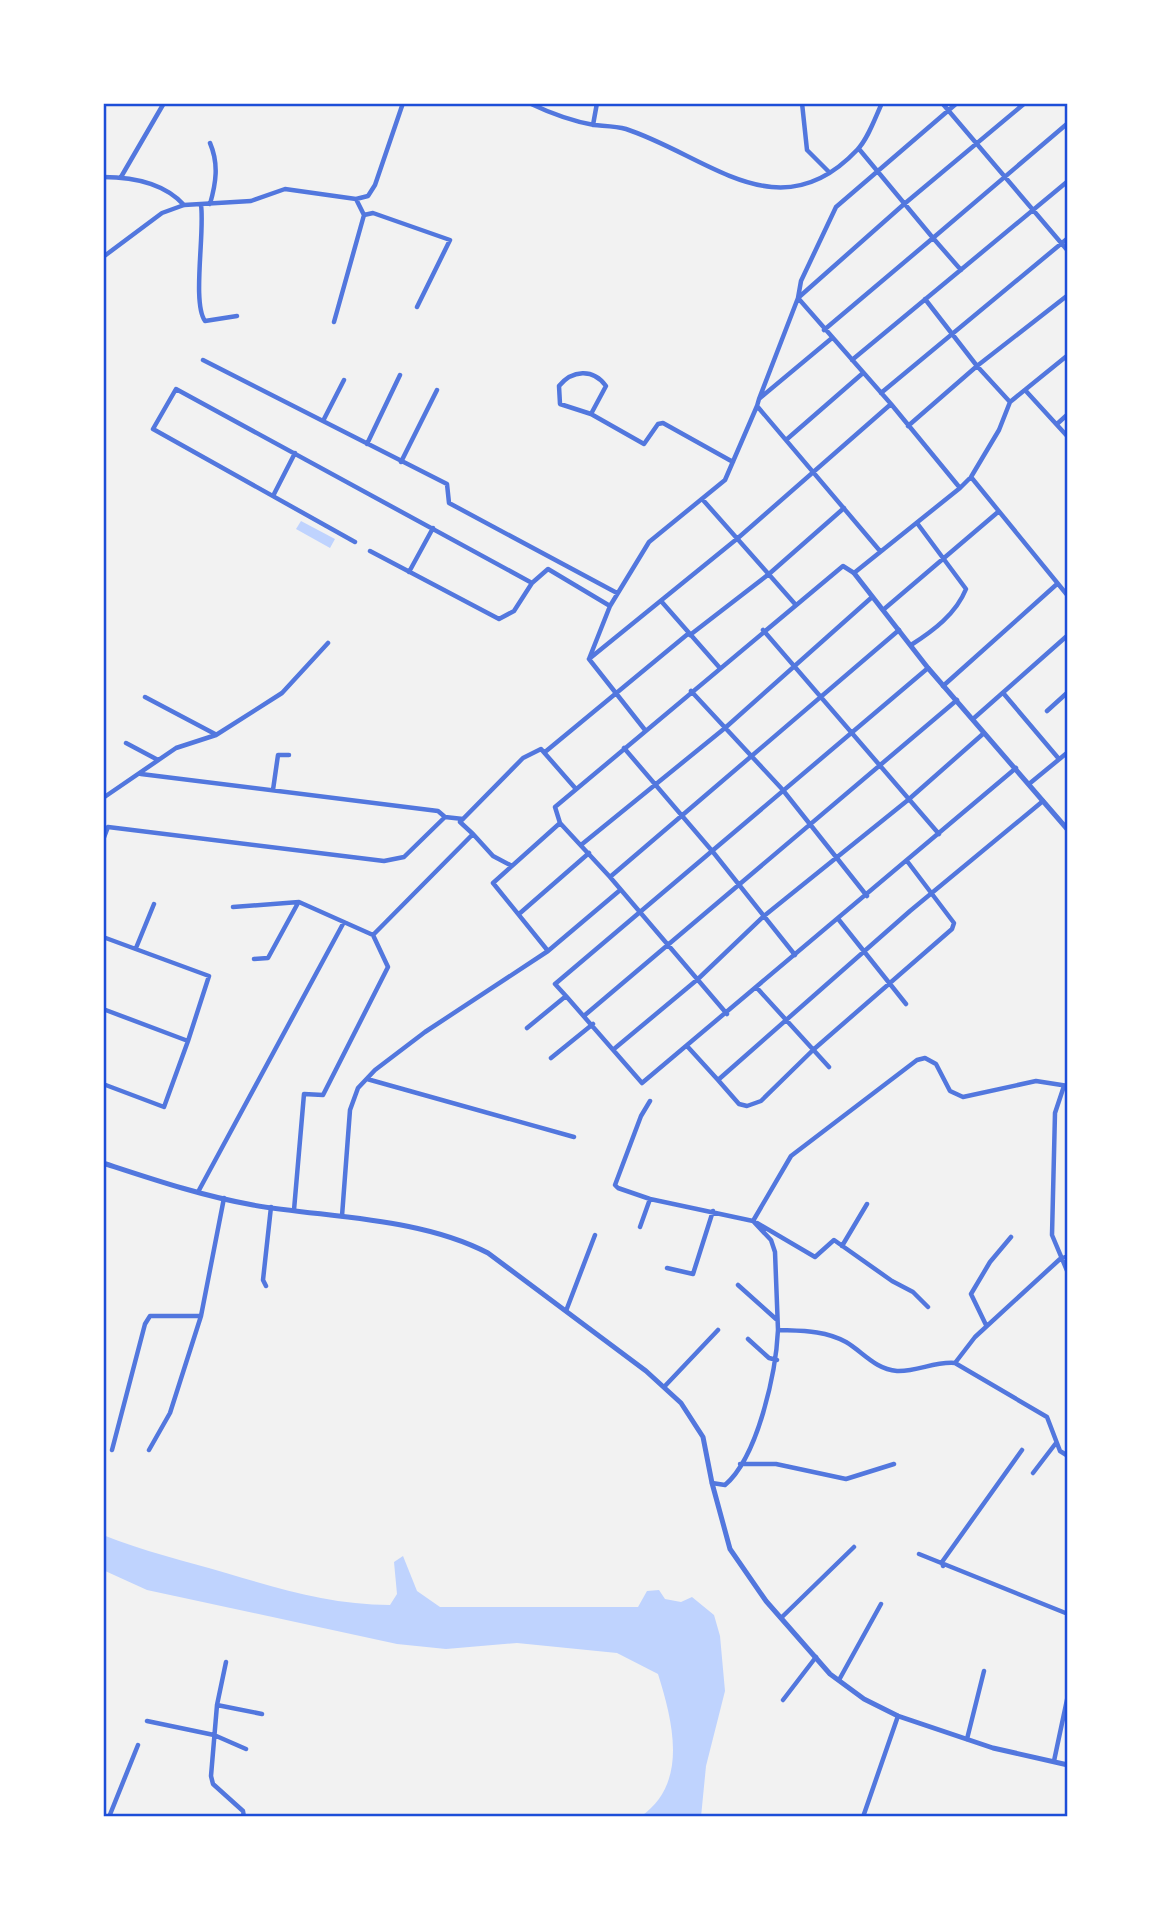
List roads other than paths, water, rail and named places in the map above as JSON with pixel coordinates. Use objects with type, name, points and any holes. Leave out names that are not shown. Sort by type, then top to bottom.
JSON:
[{"type":"street","points":[[121,177],[164,103]]},
{"type":"street","points":[[103,257],[162,213],[184,205],[251,201],[285,189],[356,199],[368,196],[375,185],[403,103]]},
{"type":"street","points":[[529,103],[559,117],[593,125],[624,128],[752,185],[776,190],[798,187],[829,172],[859,149],[882,103]]},
{"type":"street","points":[[593,125],[597,103]]},
{"type":"street","points":[[802,103],[807,150],[829,172]]},
{"type":"street","points":[[942,103],[1068,251]]},
{"type":"street","points":[[589,659],[610,606],[649,542],[703,500],[716,484],[725,480],[731,472],[799,298],[801,281],[836,207],[957,103]]},
{"type":"street","points":[[799,298],[903,205],[1025,103]]},
{"type":"street","points":[[824,330],[1068,122]]},
{"type":"street","points":[[209,143],[215,154],[217,177],[210,204]]},
{"type":"street","points":[[859,149],[903,205],[961,270]]},
{"type":"street","points":[[103,177],[141,180],[176,196],[184,205]]},
{"type":"street","points":[[852,360],[1068,181]]},
{"type":"street","points":[[334,322],[364,215],[356,199]]},
{"type":"street","points":[[201,205],[204,227],[199,300],[202,318],[205,321],[237,316]]},
{"type":"street","points":[[364,215],[373,213],[450,240],[417,307]]},
{"type":"street","points":[[881,393],[1068,238]]},
{"type":"street","points":[[908,426],[977,366],[1068,295]]},
{"type":"street","points":[[799,298],[960,488]]},
{"type":"street","points":[[925,299],[977,366],[1010,402]]},
{"type":"street","points":[[759,399],[832,338]]},
{"type":"street","points":[[854,573],[971,477],[999,430],[1010,402],[1068,355]]},
{"type":"street","points":[[204,360],[447,484],[449,503],[617,593]]},
{"type":"street","points":[[592,414],[606,386],[600,378],[587,372],[566,378],[559,386],[560,404],[592,414],[644,444],[658,424],[663,424],[733,462]]},
{"type":"street","points":[[786,440],[863,373]]},
{"type":"street","points":[[367,444],[400,374]]},
{"type":"street","points":[[323,421],[344,380]]},
{"type":"street","points":[[355,542],[153,429],[176,389],[532,583]]},
{"type":"street","points":[[401,462],[437,390]]},
{"type":"street","points":[[1025,390],[1068,437]]},
{"type":"street","points":[[589,659],[738,538],[891,404]]},
{"type":"street","points":[[757,406],[880,551]]},
{"type":"street","points":[[1057,424],[1068,414]]},
{"type":"street","points":[[273,496],[295,453]]},
{"type":"street","points":[[971,477],[1068,596]]},
{"type":"street","points":[[703,500],[795,604]]},
{"type":"street","points":[[545,752],[690,634],[769,574],[844,508]]},
{"type":"street","points":[[883,610],[998,512]]},
{"type":"street","points":[[911,645],[929,634],[960,604],[967,589],[916,523]]},
{"type":"street","points":[[409,572],[433,528]]},
{"type":"street","points":[[370,551],[499,620],[514,611],[532,583],[548,569],[610,606]]},
{"type":"street","points":[[727,1014],[669,944],[639,914],[610,877],[560,823],[555,807],[763,630],[843,566],[854,573],[928,668],[1068,830]]},
{"type":"street","points":[[943,686],[1057,584]]},
{"type":"street","points":[[581,845],[724,728],[871,598]]},
{"type":"street","points":[[660,601],[719,667]]},
{"type":"street","points":[[763,630],[939,834]]},
{"type":"street","points":[[610,877],[680,814],[752,757],[900,630]]},
{"type":"street","points":[[973,719],[1068,635]]},
{"type":"street","points":[[103,798],[176,747],[216,735],[282,693],[328,643]]},
{"type":"street","points":[[589,659],[646,730]]},
{"type":"street","points":[[928,668],[555,984],[593,1024],[642,1083],[1016,768]]},
{"type":"street","points":[[691,691],[782,789],[867,896]]},
{"type":"street","points":[[1047,711],[1068,692]]},
{"type":"street","points":[[1004,694],[1059,759]]},
{"type":"street","points":[[145,697],[216,735]]},
{"type":"street","points":[[585,1015],[957,700]]},
{"type":"street","points":[[614,1049],[698,979],[764,916],[835,856],[908,800],[984,733]]},
{"type":"street","points":[[126,743],[158,760]]},
{"type":"street","points":[[624,748],[795,956]]},
{"type":"street","points":[[512,866],[493,856],[460,822],[463,818],[523,758],[536,749],[545,752],[576,789]]},
{"type":"street","points":[[1029,784],[1068,752]]},
{"type":"street","points":[[273,790],[278,755],[289,755]]},
{"type":"street","points":[[141,774],[438,811],[445,817],[463,818]]},
{"type":"street","points":[[718,1080],[888,930],[1043,801]]},
{"type":"street","points":[[103,839],[105,827],[384,861],[404,857],[445,817]]},
{"type":"street","points":[[548,951],[493,883],[560,823]]},
{"type":"street","points":[[373,935],[473,834]]},
{"type":"street","points":[[519,914],[589,853]]},
{"type":"street","points":[[687,1046],[739,1104],[747,1106],[761,1101],[813,1050],[952,929],[954,923],[907,861]]},
{"type":"street","points":[[342,1216],[350,1110],[358,1088],[425,1032],[548,951],[619,891]]},
{"type":"street","points":[[233,907],[299,902],[373,935],[388,967],[323,1095],[304,1094],[294,1210]]},
{"type":"street","points":[[254,959],[268,958],[299,902]]},
{"type":"street","points":[[136,948],[154,904]]},
{"type":"street","points":[[839,919],[906,1004]]},
{"type":"street","points":[[198,1192],[344,922]]},
{"type":"street","points":[[103,937],[209,976],[164,1107],[103,1084]]},
{"type":"street","points":[[757,988],[829,1067]]},
{"type":"street","points":[[527,1028],[566,996]]},
{"type":"street","points":[[103,1009],[188,1041]]},
{"type":"street","points":[[551,1058],[593,1024]]},
{"type":"street","points":[[753,1221],[791,1156],[917,1060],[925,1058],[936,1063],[950,1091],[963,1097],[1036,1081],[1066,1086],[1055,1113],[1052,1235],[1068,1273]]},
{"type":"street","points":[[367,1079],[574,1137]]},
{"type":"street","points":[[650,1101],[641,1116],[615,1185],[650,1199],[753,1221],[818,1257],[830,1240],[842,1245],[892,1281],[913,1292],[928,1307]]},
{"type":"street","points":[[103,1163],[224,1198],[461,1238],[509,1266],[681,1403],[703,1437],[730,1549],[744,1572],[781,1618],[839,1680],[864,1699],[898,1716],[967,1740],[1068,1765]]},
{"type":"street","points":[[149,1450],[170,1413],[201,1316],[224,1198]]},
{"type":"street","points":[[640,1227],[650,1199]]},
{"type":"street","points":[[842,1245],[867,1204]]},
{"type":"street","points":[[267,1286],[263,1280],[271,1207]]},
{"type":"street","points":[[667,1268],[693,1274],[713,1211]]},
{"type":"street","points":[[712,1483],[725,1485],[734,1478],[760,1425],[777,1360],[775,1252],[771,1240],[753,1221]]},
{"type":"street","points":[[566,1311],[595,1236]]},
{"type":"street","points":[[986,1325],[971,1294],[990,1262],[1011,1237]]},
{"type":"street","points":[[955,1363],[986,1325],[1060,1259],[1068,1256]]},
{"type":"street","points":[[738,1285],[777,1320]]},
{"type":"street","points":[[112,1450],[145,1324],[150,1316],[201,1316]]},
{"type":"street","points":[[664,1387],[718,1329]]},
{"type":"street","points":[[778,1330],[821,1332],[847,1343],[873,1363],[895,1371],[941,1362],[955,1363],[1047,1417],[1056,1443],[1068,1456]]},
{"type":"street","points":[[748,1339],[769,1358],[777,1360]]},
{"type":"street","points":[[1033,1473],[1056,1443]]},
{"type":"street","points":[[943,1566],[942,1562],[1022,1450]]},
{"type":"street","points":[[740,1464],[776,1464],[846,1479],[894,1464]]},
{"type":"street","points":[[781,1618],[854,1547]]},
{"type":"street","points":[[919,1554],[1066,1614],[1068,1608]]},
{"type":"street","points":[[839,1680],[881,1604]]},
{"type":"street","points":[[783,1700],[816,1657]]},
{"type":"street","points":[[226,1662],[217,1705],[213,1784],[243,1811],[244,1817]]},
{"type":"street","points":[[967,1740],[984,1671]]},
{"type":"street","points":[[1054,1762],[1068,1695]]},
{"type":"street","points":[[217,1705],[262,1714]]},
{"type":"street","points":[[863,1817],[898,1716]]},
{"type":"street","points":[[146,1721],[214,1735],[246,1749]]},
{"type":"street","points":[[109,1817],[138,1745]]},
{"type":"water","points":[[301,521],[335,539],[330,548],[296,529]]},
{"type":"water","points":[[103,1535],[266,1585],[348,1602],[390,1605],[397,1594],[394,1562],[403,1556],[417,1591],[440,1607],[638,1607],[647,1591],[659,1590],[665,1599],[681,1602],[692,1597],[714,1615],[720,1636],[725,1691],[706,1766],[701,1817],[640,1817],[655,1803],[666,1787],[671,1770],[672,1732],[658,1674],[617,1653],[517,1643],[446,1649],[397,1644],[147,1590],[103,1570]]}]
